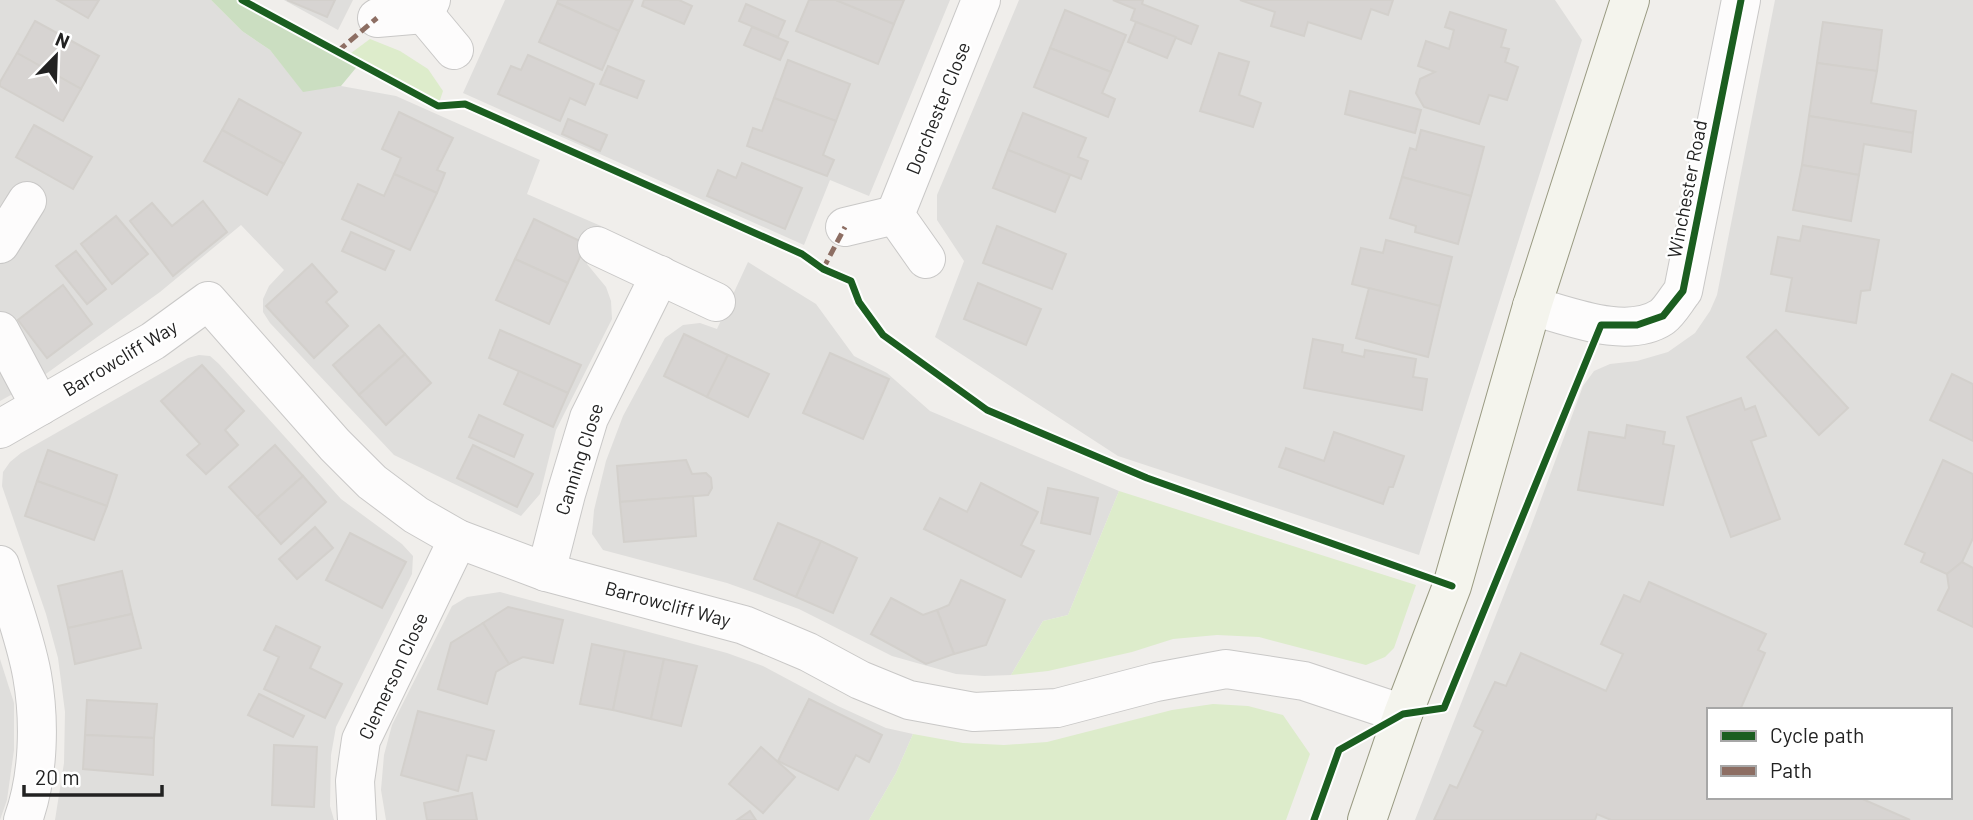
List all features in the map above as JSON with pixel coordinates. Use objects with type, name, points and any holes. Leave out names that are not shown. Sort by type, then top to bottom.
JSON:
[{"type":"street","name":"Dorchester Close","points":[[895,215],[981,0]]},
{"type":"street","points":[[1367,820],[1403,714],[1452,586],[1532,306],[1630,0]]},
{"type":"street","name":"Winchester Road","points":[[1532,306],[1601,325],[1637,325],[1663,316],[1683,291],[1741,0]]},
{"type":"street","points":[[377,18],[428,7],[454,50]]},
{"type":"street","points":[[0,244],[27,201]]},
{"type":"street","points":[[845,227],[895,215],[926,259]]},
{"type":"street","points":[[597,246],[716,302]]},
{"type":"street","name":"Canning Close","points":[[546,572],[589,418],[660,275]]},
{"type":"street","name":"Barrowcliff Way","points":[[0,429],[153,341],[208,301],[335,445],[372,482],[416,515],[458,539],[546,572],[744,625],[909,700],[974,712],[1056,708],[1156,682],[1226,669],[1304,681],[1403,714]]},
{"type":"street","name":"Barrowcliff Way","points":[[0,331],[40,406]]},
{"type":"street","name":"Clemerson Close","points":[[358,820],[355,781],[361,740],[458,539]]},
{"type":"street","points":[[0,565],[32,675],[36,719],[35,762],[23,820]]},
{"type":"shaded area","points":[[0,0],[211,0],[242,31],[270,50],[303,91],[341,86],[396,96],[540,160],[527,194],[601,226],[587,264],[606,287],[611,301],[612,319],[556,430],[540,494],[521,516],[394,455],[270,323],[263,312],[263,299],[269,286],[284,270],[241,225],[160,292],[36,381],[0,401]]},
{"type":"shaded area","points":[[284,0],[353,0],[338,30]]},
{"type":"shaded area","points":[[505,0],[950,0],[869,196],[830,180],[804,245],[463,93]]},
{"type":"shaded area","points":[[1019,0],[1555,0],[1582,40],[1419,555],[1118,456],[935,337],[964,261],[937,220],[937,195]]},
{"type":"shaded area","points":[[1775,0],[1973,0],[1973,820],[1415,820],[1530,529],[1583,386],[1594,371],[1610,364],[1637,361],[1668,352],[1695,333],[1717,295]]},
{"type":"shaded area","points":[[748,262],[816,304],[854,356],[887,373],[930,411],[1119,491],[1068,615],[1043,621],[1011,675],[956,674],[892,656],[799,609],[727,583],[603,550],[592,534],[594,510],[606,461],[623,416],[665,338],[683,325],[700,323],[717,329]]},
{"type":"shaded area","points":[[210,356],[219,364],[341,499],[402,544],[413,556],[412,574],[336,727],[331,755],[330,806],[334,820],[55,820],[64,763],[65,712],[58,658],[46,614],[2,486],[3,472],[21,453],[188,358]]},
{"type":"shaded area","points":[[500,592],[727,653],[763,666],[886,728],[913,734],[896,773],[869,820],[386,820],[381,790],[384,755],[392,725],[452,606],[467,597]]},
{"type":"shaded area","points":[[0,659],[14,703],[14,750],[7,800],[0,820]]},
{"type":"green space","points":[[211,0],[250,0],[280,20],[360,63],[341,86],[303,92],[270,50],[242,31]]},
{"type":"green space","points":[[370,39],[400,51],[428,69],[443,91],[438,106],[347,56]]},
{"type":"green space","points":[[1119,491],[1416,585],[1394,648],[1385,657],[1366,665],[1259,637],[1217,635],[1173,639],[1132,652],[1048,671],[1011,675],[1043,621],[1068,615]]},
{"type":"green space","points":[[1213,704],[1248,706],[1283,715],[1310,754],[1286,820],[869,820],[896,773],[913,734],[963,743],[1004,745],[1047,742],[1172,710]]},
{"type":"building","points":[[57,0],[99,0],[88,18]]},
{"type":"building","points":[[287,0],[335,0],[327,17]]},
{"type":"building","points":[[558,0],[633,0],[619,31],[557,3]]},
{"type":"building","points":[[644,0],[679,0],[692,6],[684,24],[642,6]]},
{"type":"building","points":[[809,0],[836,0],[894,24],[878,64],[796,31]]},
{"type":"building","points":[[836,0],[904,0],[894,24]]},
{"type":"building","points":[[1113,0],[1143,0],[1142,4],[1198,26],[1191,44],[1131,20],[1135,9]]},
{"type":"building","points":[[1240,0],[1393,0],[1388,15],[1371,9],[1361,39],[1308,22],[1304,36],[1271,26],[1275,12]]},
{"type":"building","points":[[557,3],[619,31],[602,70],[539,42]]},
{"type":"building","points":[[746,4],[785,21],[778,37],[739,21]]},
{"type":"building","points":[[1065,10],[1126,35],[1111,72],[1050,48]]},
{"type":"building","points":[[1450,12],[1506,30],[1501,47],[1509,49],[1505,62],[1518,67],[1507,100],[1489,95],[1479,124],[1424,107],[1416,93],[1420,79],[1435,72],[1418,66],[1426,41],[1449,49],[1454,30],[1445,27]]},
{"type":"building","points":[[35,21],[99,56],[81,89],[17,53]]},
{"type":"building","points":[[1136,22],[1176,37],[1167,58],[1128,42]]},
{"type":"building","points":[[1823,22],[1882,30],[1877,71],[1817,63]]},
{"type":"building","points":[[752,27],[788,42],[780,60],[744,45]]},
{"type":"building","points":[[1050,48],[1111,72],[1102,93],[1115,99],[1108,117],[1034,87]]},
{"type":"building","points":[[17,53],[81,89],[63,121],[0,86]]},
{"type":"building","points":[[1219,53],[1249,62],[1239,95],[1261,103],[1253,127],[1200,111]]},
{"type":"building","points":[[528,55],[594,84],[585,105],[570,98],[560,121],[498,94],[511,66],[521,70]]},
{"type":"building","points":[[788,60],[850,84],[836,121],[774,98]]},
{"type":"building","points":[[1817,63],[1877,71],[1871,103],[1916,111],[1913,133],[1809,116]]},
{"type":"building","points":[[608,66],[644,81],[637,98],[600,84]]},
{"type":"building","points":[[1350,91],[1421,110],[1415,133],[1345,114]]},
{"type":"building","points":[[774,98],[836,121],[823,155],[834,160],[827,176],[747,146],[753,128],[762,131]]},
{"type":"building","points":[[239,99],[301,133],[284,164],[222,130]]},
{"type":"building","points":[[399,112],[453,138],[437,170],[445,173],[437,193],[394,174],[401,158],[382,149]]},
{"type":"building","points":[[1023,113],[1086,138],[1078,157],[1088,161],[1081,179],[1008,150]]},
{"type":"building","points":[[1809,116],[1913,133],[1911,152],[1864,144],[1859,175],[1802,165]]},
{"type":"building","points":[[568,119],[607,135],[600,151],[562,134]]},
{"type":"building","points":[[34,125],[92,157],[73,189],[16,157]]},
{"type":"building","points":[[222,130],[284,164],[267,195],[204,161]]},
{"type":"building","points":[[1421,130],[1484,147],[1471,196],[1402,177],[1410,148],[1416,150]]},
{"type":"building","points":[[1008,150],[1070,175],[1055,212],[993,188]]},
{"type":"building","points":[[742,163],[802,188],[785,229],[707,196],[718,170],[736,178]]},
{"type":"building","points":[[1802,165],[1859,175],[1851,221],[1793,210]]},
{"type":"building","points":[[394,174],[437,193],[410,250],[342,219],[358,184],[384,196]]},
{"type":"building","points":[[1402,177],[1471,196],[1458,244],[1415,232],[1416,226],[1390,218]]},
{"type":"building","points":[[203,201],[227,232],[173,276],[130,221],[152,203],[172,226]]},
{"type":"building","points":[[116,216],[148,254],[112,284],[81,244]]},
{"type":"building","points":[[534,219],[586,244],[568,283],[515,259]]},
{"type":"building","points":[[997,226],[1066,254],[1052,289],[983,263]]},
{"type":"building","points":[[1803,226],[1879,240],[1870,290],[1861,291],[1856,323],[1786,311],[1792,278],[1771,274],[1778,237],[1800,241]]},
{"type":"building","points":[[351,232],[394,251],[385,270],[342,251]]},
{"type":"building","points":[[1386,240],[1452,257],[1440,306],[1352,284],[1361,248],[1383,253]]},
{"type":"building","points":[[76,251],[106,289],[87,304],[56,266]]},
{"type":"building","points":[[515,259],[568,283],[549,324],[496,300]]},
{"type":"building","points":[[312,264],[337,292],[326,302],[348,326],[314,358],[266,306]]},
{"type":"building","points":[[978,283],[1041,309],[1026,345],[964,319]]},
{"type":"building","points":[[63,285],[92,324],[47,358],[18,320]]},
{"type":"building","points":[[1369,288],[1440,306],[1428,357],[1356,338]]},
{"type":"building","points":[[379,325],[405,354],[359,395],[333,365]]},
{"type":"building","points":[[500,330],[581,365],[568,393],[489,358]]},
{"type":"building","points":[[1776,330],[1848,408],[1819,435],[1747,357]]},
{"type":"building","points":[[684,334],[728,355],[707,397],[664,376]]},
{"type":"building","points":[[1313,339],[1343,345],[1342,352],[1364,357],[1365,350],[1416,359],[1413,377],[1427,379],[1422,410],[1304,388]]},
{"type":"building","points":[[830,353],[889,379],[863,439],[803,413]]},
{"type":"building","points":[[405,354],[431,383],[386,425],[359,395]]},
{"type":"building","points":[[728,355],[769,374],[748,417],[707,397]]},
{"type":"building","points":[[202,365],[244,411],[225,430],[238,445],[206,474],[187,455],[200,444],[161,401]]},
{"type":"building","points":[[519,371],[568,393],[553,427],[504,404]]},
{"type":"building","points":[[1952,374],[1973,384],[1973,441],[1930,420]]},
{"type":"building","points":[[1741,398],[1745,410],[1755,406],[1766,436],[1751,441],[1780,519],[1731,537],[1687,417]]},
{"type":"building","points":[[479,415],[523,435],[514,457],[469,437]]},
{"type":"building","points":[[1627,425],[1665,432],[1663,444],[1674,446],[1663,505],[1578,490],[1589,432],[1625,438]]},
{"type":"building","points":[[1334,432],[1404,456],[1393,487],[1389,487],[1383,504],[1279,467],[1286,448],[1324,461]]},
{"type":"building","points":[[275,445],[303,476],[257,517],[229,487]]},
{"type":"building","points":[[473,445],[533,474],[517,507],[457,478]]},
{"type":"building","points":[[48,450],[117,475],[107,506],[37,481]]},
{"type":"building","points":[[686,460],[692,474],[706,473],[711,478],[712,488],[708,495],[620,502],[617,466]]},
{"type":"building","points":[[1943,460],[1973,474],[1973,538],[1962,562],[1947,574],[1921,562],[1925,553],[1905,544]]},
{"type":"building","points":[[303,476],[326,502],[281,544],[257,517]]},
{"type":"building","points":[[37,481],[107,506],[94,540],[25,516]]},
{"type":"building","points":[[981,483],[1038,512],[1021,545],[1034,551],[1021,577],[924,529],[940,498],[967,512]]},
{"type":"building","points":[[1048,488],[1098,498],[1090,534],[1041,523]]},
{"type":"building","points":[[693,496],[696,536],[624,542],[620,502]]},
{"type":"building","points":[[778,523],[821,541],[796,597],[754,579]]},
{"type":"building","points":[[315,527],[333,548],[297,579],[279,559]]},
{"type":"building","points":[[350,533],[406,562],[382,608],[326,580]]},
{"type":"building","points":[[821,541],[857,558],[833,613],[796,597]]},
{"type":"building","points":[[1962,562],[1973,568],[1973,627],[1938,610],[1949,588],[1947,574]]},
{"type":"building","points":[[122,571],[132,614],[68,628],[58,586]]},
{"type":"building","points":[[961,580],[1005,600],[986,645],[954,654],[937,610],[949,605]]},
{"type":"building","points":[[1649,582],[1766,634],[1758,650],[1765,653],[1741,708],[1707,708],[1707,799],[1863,799],[1910,820],[1611,820],[1597,814],[1595,820],[1434,820],[1450,785],[1457,788],[1483,731],[1474,726],[1495,682],[1506,686],[1521,653],[1606,691],[1623,654],[1601,644],[1624,595],[1640,602]]},
{"type":"building","points":[[891,598],[923,615],[937,610],[954,654],[926,664],[871,634]]},
{"type":"building","points":[[508,607],[563,620],[553,663],[523,657],[509,664],[483,623]]},
{"type":"building","points":[[132,614],[141,648],[75,664],[68,628]]},
{"type":"building","points":[[483,623],[509,664],[496,672],[487,704],[438,689],[451,643]]},
{"type":"building","points":[[276,626],[320,647],[310,668],[342,684],[325,718],[264,689],[279,657],[264,650]]},
{"type":"building","points":[[592,644],[625,651],[613,710],[580,704]]},
{"type":"building","points":[[625,651],[664,659],[651,719],[613,710]]},
{"type":"building","points":[[664,659],[697,666],[681,726],[651,719]]},
{"type":"building","points":[[259,694],[304,716],[293,737],[248,715]]},
{"type":"building","points":[[809,699],[882,735],[869,762],[856,755],[838,790],[778,761]]},
{"type":"building","points":[[87,700],[157,704],[154,738],[85,735]]},
{"type":"building","points":[[418,711],[494,731],[486,760],[467,755],[458,791],[401,775]]},
{"type":"building","points":[[85,735],[154,738],[153,775],[83,769]]},
{"type":"building","points":[[274,745],[317,747],[314,807],[272,805]]},
{"type":"building","points":[[761,747],[795,777],[763,813],[729,784]]},
{"type":"building","points":[[472,793],[477,820],[427,820],[424,803]]},
{"type":"building","points":[[750,811],[756,820],[737,820]]},
{"type":"marked path","points":[[338,51],[377,18]]},
{"type":"marked path","points":[[823,269],[845,227]]},
{"type":"cycle path","points":[[242,0],[438,106],[465,104],[802,254],[823,269],[851,281],[859,302],[883,335],[987,410],[1147,478],[1452,586]]},
{"type":"cycle path","points":[[1314,820],[1339,750],[1403,714],[1444,708],[1601,325],[1637,325],[1663,316],[1683,291],[1741,0]]}]
